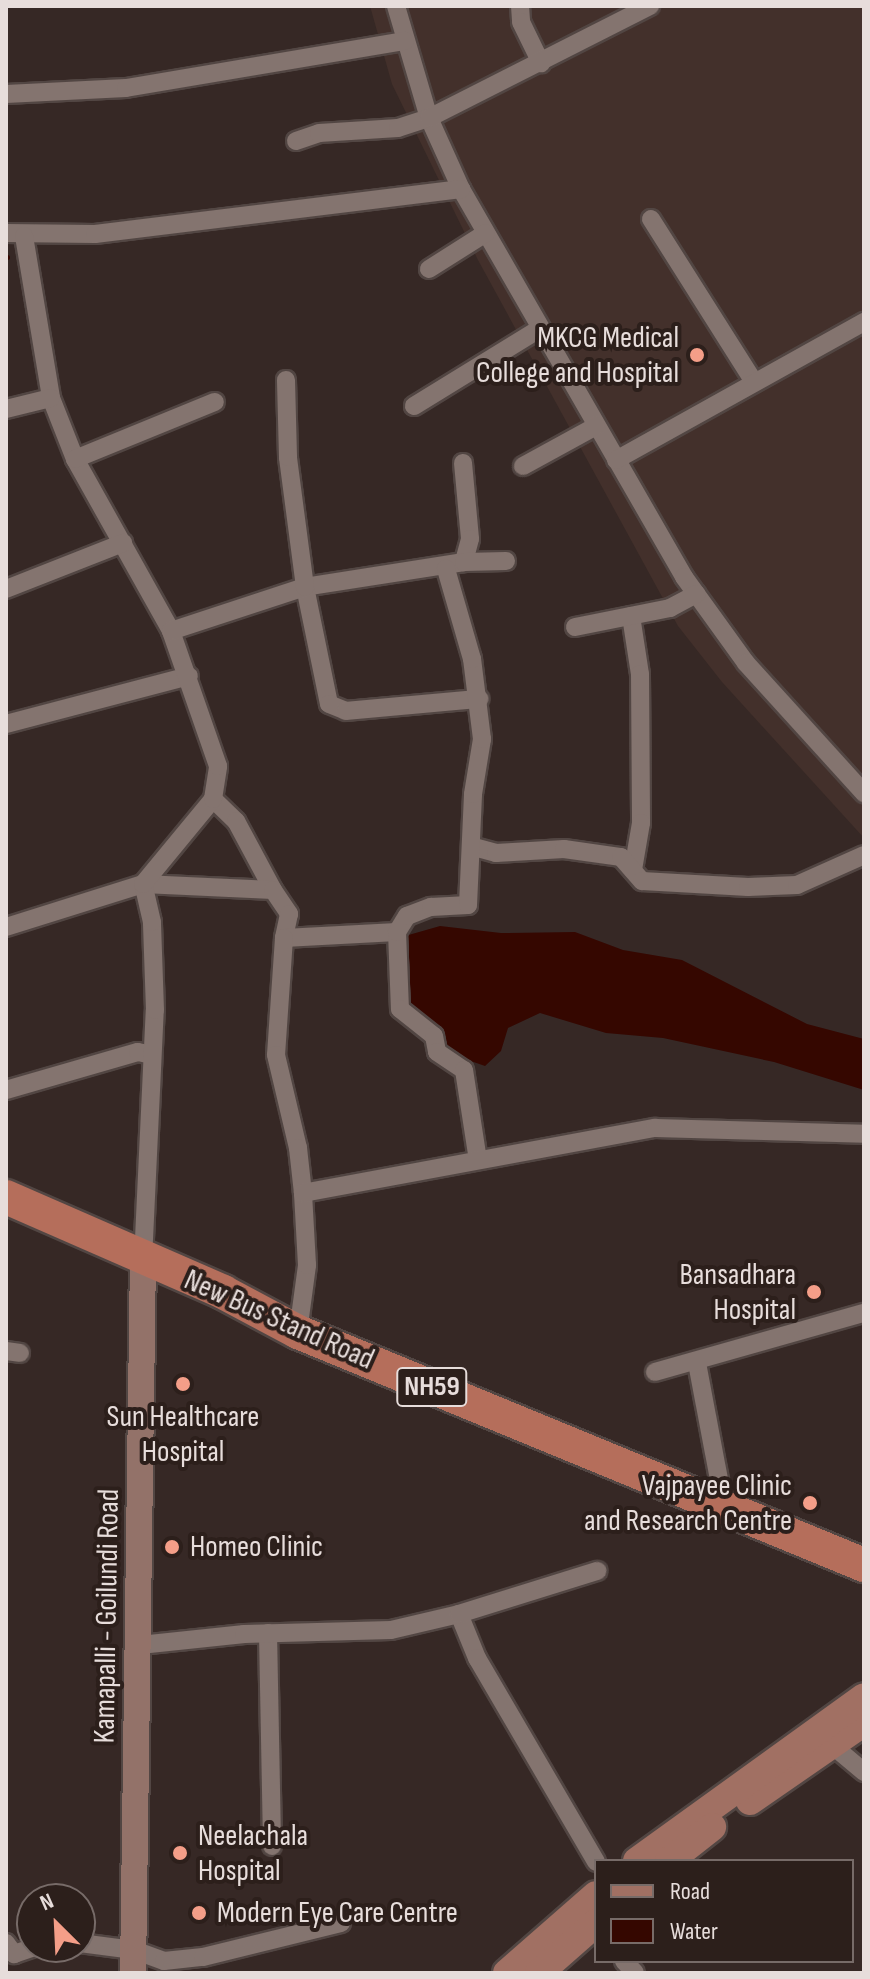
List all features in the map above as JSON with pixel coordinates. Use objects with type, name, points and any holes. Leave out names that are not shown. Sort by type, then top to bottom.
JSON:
[{"type":"highway","name":"New Bus Stand Road","points":[[6,1197],[143,1260],[223,1292],[298,1332],[864,1565]]},
{"type":"main road","points":[[671,1859],[823,1737],[864,1697]]},
{"type":"main road","points":[[640,1859],[823,1737],[864,1722]]},
{"type":"main road","points":[[507,1973],[594,1897]]},
{"type":"main road","points":[[539,1973],[594,1926]]},
{"type":"street","points":[[396,6],[429,118],[461,189],[616,460],[696,594],[746,663],[864,793]]},
{"type":"street","points":[[520,6],[521,22],[541,63]]},
{"type":"street","points":[[296,141],[319,133],[398,128],[429,118],[650,6]]},
{"type":"street","points":[[6,94],[126,88],[405,41]]},
{"type":"street","points":[[143,884],[213,799],[218,766],[171,631],[75,459],[51,398],[15,234],[95,234],[461,189]]},
{"type":"street","points":[[651,219],[754,382]]},
{"type":"street","points":[[429,269],[486,233]]},
{"type":"street","points":[[616,460],[864,322]]},
{"type":"street","points":[[414,406],[539,329]]},
{"type":"street","points":[[286,380],[288,457],[305,587],[329,704],[346,711],[479,699]]},
{"type":"street","points":[[6,409],[51,398]]},
{"type":"street","points":[[75,459],[215,402]]},
{"type":"street","points":[[523,466],[596,426]]},
{"type":"street","points":[[463,463],[470,539],[455,566],[455,583],[479,699],[482,739],[473,794],[474,847],[468,905],[431,907],[407,916],[397,932],[400,1009],[434,1036],[437,1052],[464,1070],[478,1160]]},
{"type":"street","points":[[6,589],[123,543]]},
{"type":"street","points":[[171,631],[305,587],[415,569],[506,561]]},
{"type":"street","points":[[575,627],[670,608],[696,594]]},
{"type":"street","points":[[631,616],[640,674],[641,809],[633,870]]},
{"type":"street","points":[[6,724],[189,676]]},
{"type":"street","points":[[213,799],[236,821],[289,914],[284,938],[276,1055],[303,1193],[307,1265],[298,1332]]},
{"type":"street","points":[[474,847],[496,853],[564,849],[621,857],[642,881],[748,887],[797,885],[864,855]]},
{"type":"street","points":[[143,884],[152,922],[152,1055],[143,1260]]},
{"type":"street","points":[[6,927],[143,884],[273,890]]},
{"type":"street","points":[[284,938],[397,932]]},
{"type":"street","points":[[6,1090],[138,1052],[152,1055]]},
{"type":"street","points":[[303,1193],[655,1128],[864,1134]]},
{"type":"street","name":"Kamapalli - Goilundi Road","points":[[133,1962],[140,1645],[143,1260]]},
{"type":"street","points":[[655,1372],[697,1363],[864,1313]]},
{"type":"street","points":[[697,1363],[724,1506]]},
{"type":"street","points":[[140,1645],[268,1633],[391,1630],[459,1614],[597,1571]]},
{"type":"street","points":[[459,1614],[477,1658],[594,1859]]},
{"type":"street","points":[[268,1633],[272,1846]]},
{"type":"street","points":[[823,1737],[864,1772]]},
{"type":"street","points":[[96,1949],[133,1962],[203,1957],[341,1923]]},
{"type":"shaded area","name":"MKCG Medical College and Hospital","points":[[370,6],[864,6],[864,838],[722,682],[678,626],[478,260],[392,84]]},
{"type":"water","points":[[440,926],[501,933],[575,932],[623,950],[682,960],[807,1024],[864,1039],[864,1090],[774,1062],[663,1038],[606,1033],[540,1013],[508,1028],[501,1051],[485,1066],[445,1052],[409,1012],[405,936]]},
{"type":"place","name":"MKCG Medical College and Hospital","points":[[697,355]]},
{"type":"place","name":"Bansadhara Hospital","points":[[814,1292]]},
{"type":"place","name":"Sun Healthcare Hospital","points":[[183,1384]]},
{"type":"place","name":"Vajpayee Clinic and Research Centre","points":[[810,1503]]},
{"type":"place","name":"Homeo Clinic","points":[[172,1547]]},
{"type":"place","name":"Neelachala Hospital","points":[[180,1853]]},
{"type":"place","name":"Modern Eye Care Centre","points":[[199,1913]]}]
